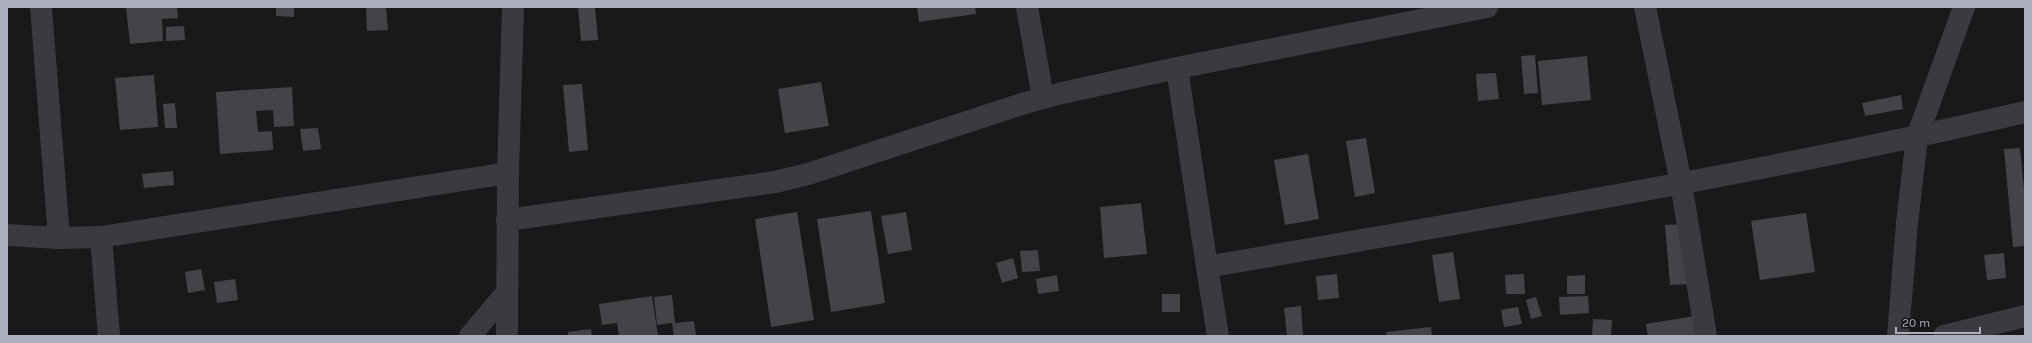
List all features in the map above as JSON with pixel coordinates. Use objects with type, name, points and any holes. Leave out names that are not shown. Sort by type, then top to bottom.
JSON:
[{"type":"street","points":[[41,7],[59,238]]},
{"type":"street","points":[[507,336],[507,220],[513,7]]},
{"type":"street","points":[[1027,7],[1043,98]]},
{"type":"street","points":[[507,220],[775,182],[808,174],[1043,98],[1177,68],[1487,7]]},
{"type":"street","points":[[1645,7],[1680,183],[1706,336]]},
{"type":"street","points":[[1898,336],[1907,223],[1917,137],[1964,7]]},
{"type":"street","points":[[1177,68],[1218,336]]},
{"type":"street","points":[[1207,267],[1680,183],[1917,137],[2025,112]]},
{"type":"street","points":[[7,235],[59,238],[101,237],[508,173]]},
{"type":"street","points":[[101,237],[109,336]]},
{"type":"street","points":[[470,336],[508,292]]},
{"type":"street","points":[[1944,336],[2025,316]]},
{"type":"building","points":[[126,7],[177,7],[178,18],[162,19],[163,41],[130,44]]},
{"type":"building","points":[[276,7],[294,7],[294,17],[276,16]]},
{"type":"building","points":[[366,7],[386,7],[388,30],[367,31]]},
{"type":"building","points":[[578,7],[595,7],[598,40],[581,41]]},
{"type":"building","points":[[917,7],[975,7],[976,14],[919,22]]},
{"type":"building","points":[[184,26],[185,40],[166,41],[166,27]]},
{"type":"building","points":[[1535,55],[1538,93],[1524,94],[1521,56]]},
{"type":"building","points":[[1587,56],[1591,100],[1542,105],[1538,61]]},
{"type":"building","points":[[1496,73],[1499,99],[1478,101],[1476,74]]},
{"type":"building","points":[[154,75],[158,127],[120,130],[115,78]]},
{"type":"building","points":[[821,82],[829,126],[785,133],[778,89]]},
{"type":"building","points":[[582,84],[588,150],[569,152],[563,85]]},
{"type":"building","points":[[292,87],[294,126],[274,127],[273,110],[256,111],[258,132],[272,131],[273,150],[220,154],[216,92]]},
{"type":"building","points":[[1901,95],[1903,109],[1865,116],[1862,103]]},
{"type":"building","points":[[175,103],[177,128],[165,128],[163,104]]},
{"type":"building","points":[[318,128],[321,149],[303,151],[300,129]]},
{"type":"building","points":[[1366,138],[1375,193],[1355,197],[1346,141]]},
{"type":"building","points":[[2020,148],[2025,199],[2025,246],[2013,247],[2004,149]]},
{"type":"building","points":[[1308,154],[1319,219],[1285,225],[1274,160]]},
{"type":"building","points":[[173,171],[174,185],[144,188],[142,174]]},
{"type":"building","points":[[1141,203],[1147,254],[1104,258],[1100,207]]},
{"type":"building","points":[[871,211],[885,303],[831,312],[817,219]]},
{"type":"building","points":[[797,212],[814,320],[771,327],[755,219]]},
{"type":"building","points":[[906,212],[912,250],[888,254],[881,216]]},
{"type":"building","points":[[1806,213],[1815,272],[1760,280],[1751,221]]},
{"type":"building","points":[[1685,224],[1691,284],[1670,285],[1665,225]]},
{"type":"building","points":[[1038,250],[1040,271],[1022,272],[1020,251]]},
{"type":"building","points":[[1453,252],[1460,299],[1439,302],[1432,255]]},
{"type":"building","points":[[2004,253],[2006,278],[1987,280],[1984,255]]},
{"type":"building","points":[[1013,258],[1018,278],[1002,283],[996,263]]},
{"type":"building","points":[[201,269],[205,290],[188,293],[185,272]]},
{"type":"building","points":[[1337,274],[1339,298],[1318,300],[1316,276]]},
{"type":"building","points":[[1524,274],[1525,294],[1506,294],[1505,275]]},
{"type":"building","points":[[1057,275],[1059,291],[1038,294],[1036,279]]},
{"type":"building","points":[[1585,275],[1585,294],[1567,294],[1567,276]]},
{"type":"building","points":[[235,279],[238,300],[217,303],[214,282]]},
{"type":"building","points":[[1162,294],[1180,294],[1180,312],[1162,312]]},
{"type":"building","points":[[672,295],[675,323],[694,321],[696,336],[674,336],[672,323],[657,325],[654,297]]},
{"type":"building","points":[[652,296],[658,336],[619,336],[617,323],[602,325],[599,304]]},
{"type":"building","points":[[1588,296],[1589,313],[1560,315],[1559,297]]},
{"type":"building","points":[[1536,297],[1542,316],[1531,319],[1526,300]]},
{"type":"building","points":[[1301,306],[1303,336],[1287,336],[1284,308]]},
{"type":"building","points":[[1518,307],[1522,324],[1504,327],[1501,310]]},
{"type":"building","points":[[1695,316],[1698,336],[1648,336],[1646,324]]},
{"type":"building","points":[[1593,319],[1612,320],[1611,336],[1592,336]]},
{"type":"building","points":[[1431,327],[1432,336],[1387,336],[1386,332]]},
{"type":"building","points":[[591,329],[592,336],[568,336],[568,332]]}]
